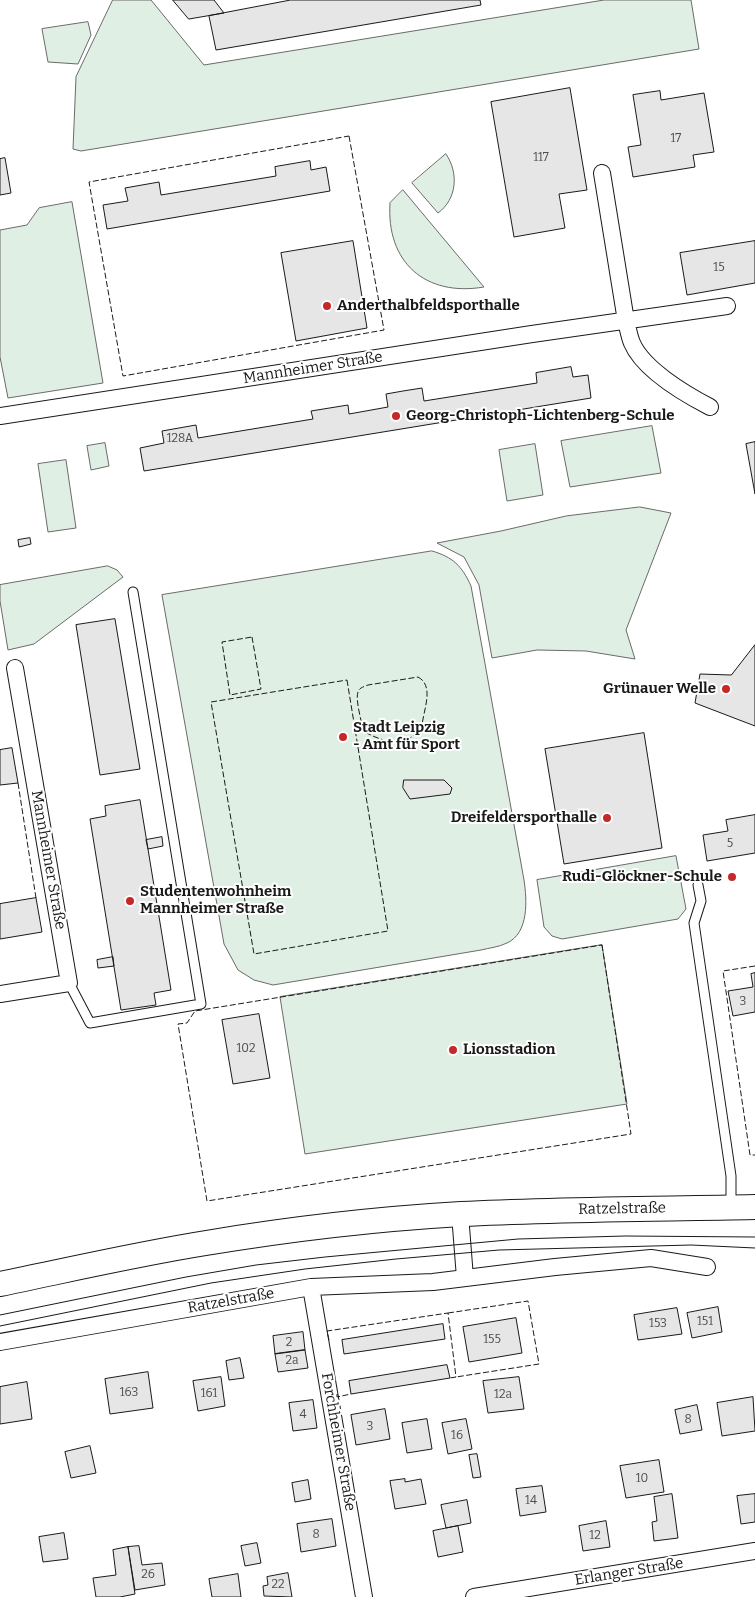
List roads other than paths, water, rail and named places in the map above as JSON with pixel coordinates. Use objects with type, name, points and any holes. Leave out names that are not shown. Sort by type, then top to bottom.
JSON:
[{"type":"main road","name":"Ratzelstraße","points":[[0,1284],[206,1242],[364,1222],[460,1214],[588,1209],[755,1206]]},
{"type":"street","points":[[602,173],[626,321],[632,344],[647,364],[683,392],[710,407]]},
{"type":"street","name":"Mannheimer Straße","points":[[0,416],[727,306]]},
{"type":"street","name":"Mannheimer Straße","points":[[14,668],[70,983]]},
{"type":"street","points":[[0,994],[70,983]]},
{"type":"street","points":[[460,1214],[465,1278]]},
{"type":"street","name":"Ratzelstraße","points":[[0,1342],[311,1287],[434,1282],[555,1267],[651,1258],[708,1267]]},
{"type":"street","name":"Forchheimer Straße","points":[[311,1287],[364,1597]]},
{"type":"street","name":"Erlanger Straße","points":[[474,1597],[755,1551]]},
{"type":"lane","points":[[70,983],[90,1023],[200,1004],[133,592]]},
{"type":"lane","points":[[698,885],[700,901],[694,923],[731,1176],[731,1207]]},
{"type":"tram line","points":[[0,1315],[186,1277],[256,1265],[325,1257],[518,1239],[625,1236],[755,1237]]},
{"type":"tram line","points":[[0,1326],[211,1283],[305,1269],[396,1259],[499,1250],[691,1245],[755,1248]]},
{"type":"place","name":"Anderthalbfeldsporthalle","points":[[327,306]]},
{"type":"place","name":"Georg-Christoph-Lichtenberg-Schule","points":[[396,416]]},
{"type":"place","name":"Grünauer Welle","points":[[726,689]]},
{"type":"place","name":"Stadt Leipzig - Amt für Sport","points":[[343,737]]},
{"type":"place","name":"Dreifeldersporthalle","points":[[607,818]]},
{"type":"place","name":"Rudi-Glöckner-Schule","points":[[732,877]]},
{"type":"place","name":"Studentenwohnheim Mannheimer Straße","points":[[130,901]]},
{"type":"place","name":"Lionsstadion","points":[[453,1050]]}]
